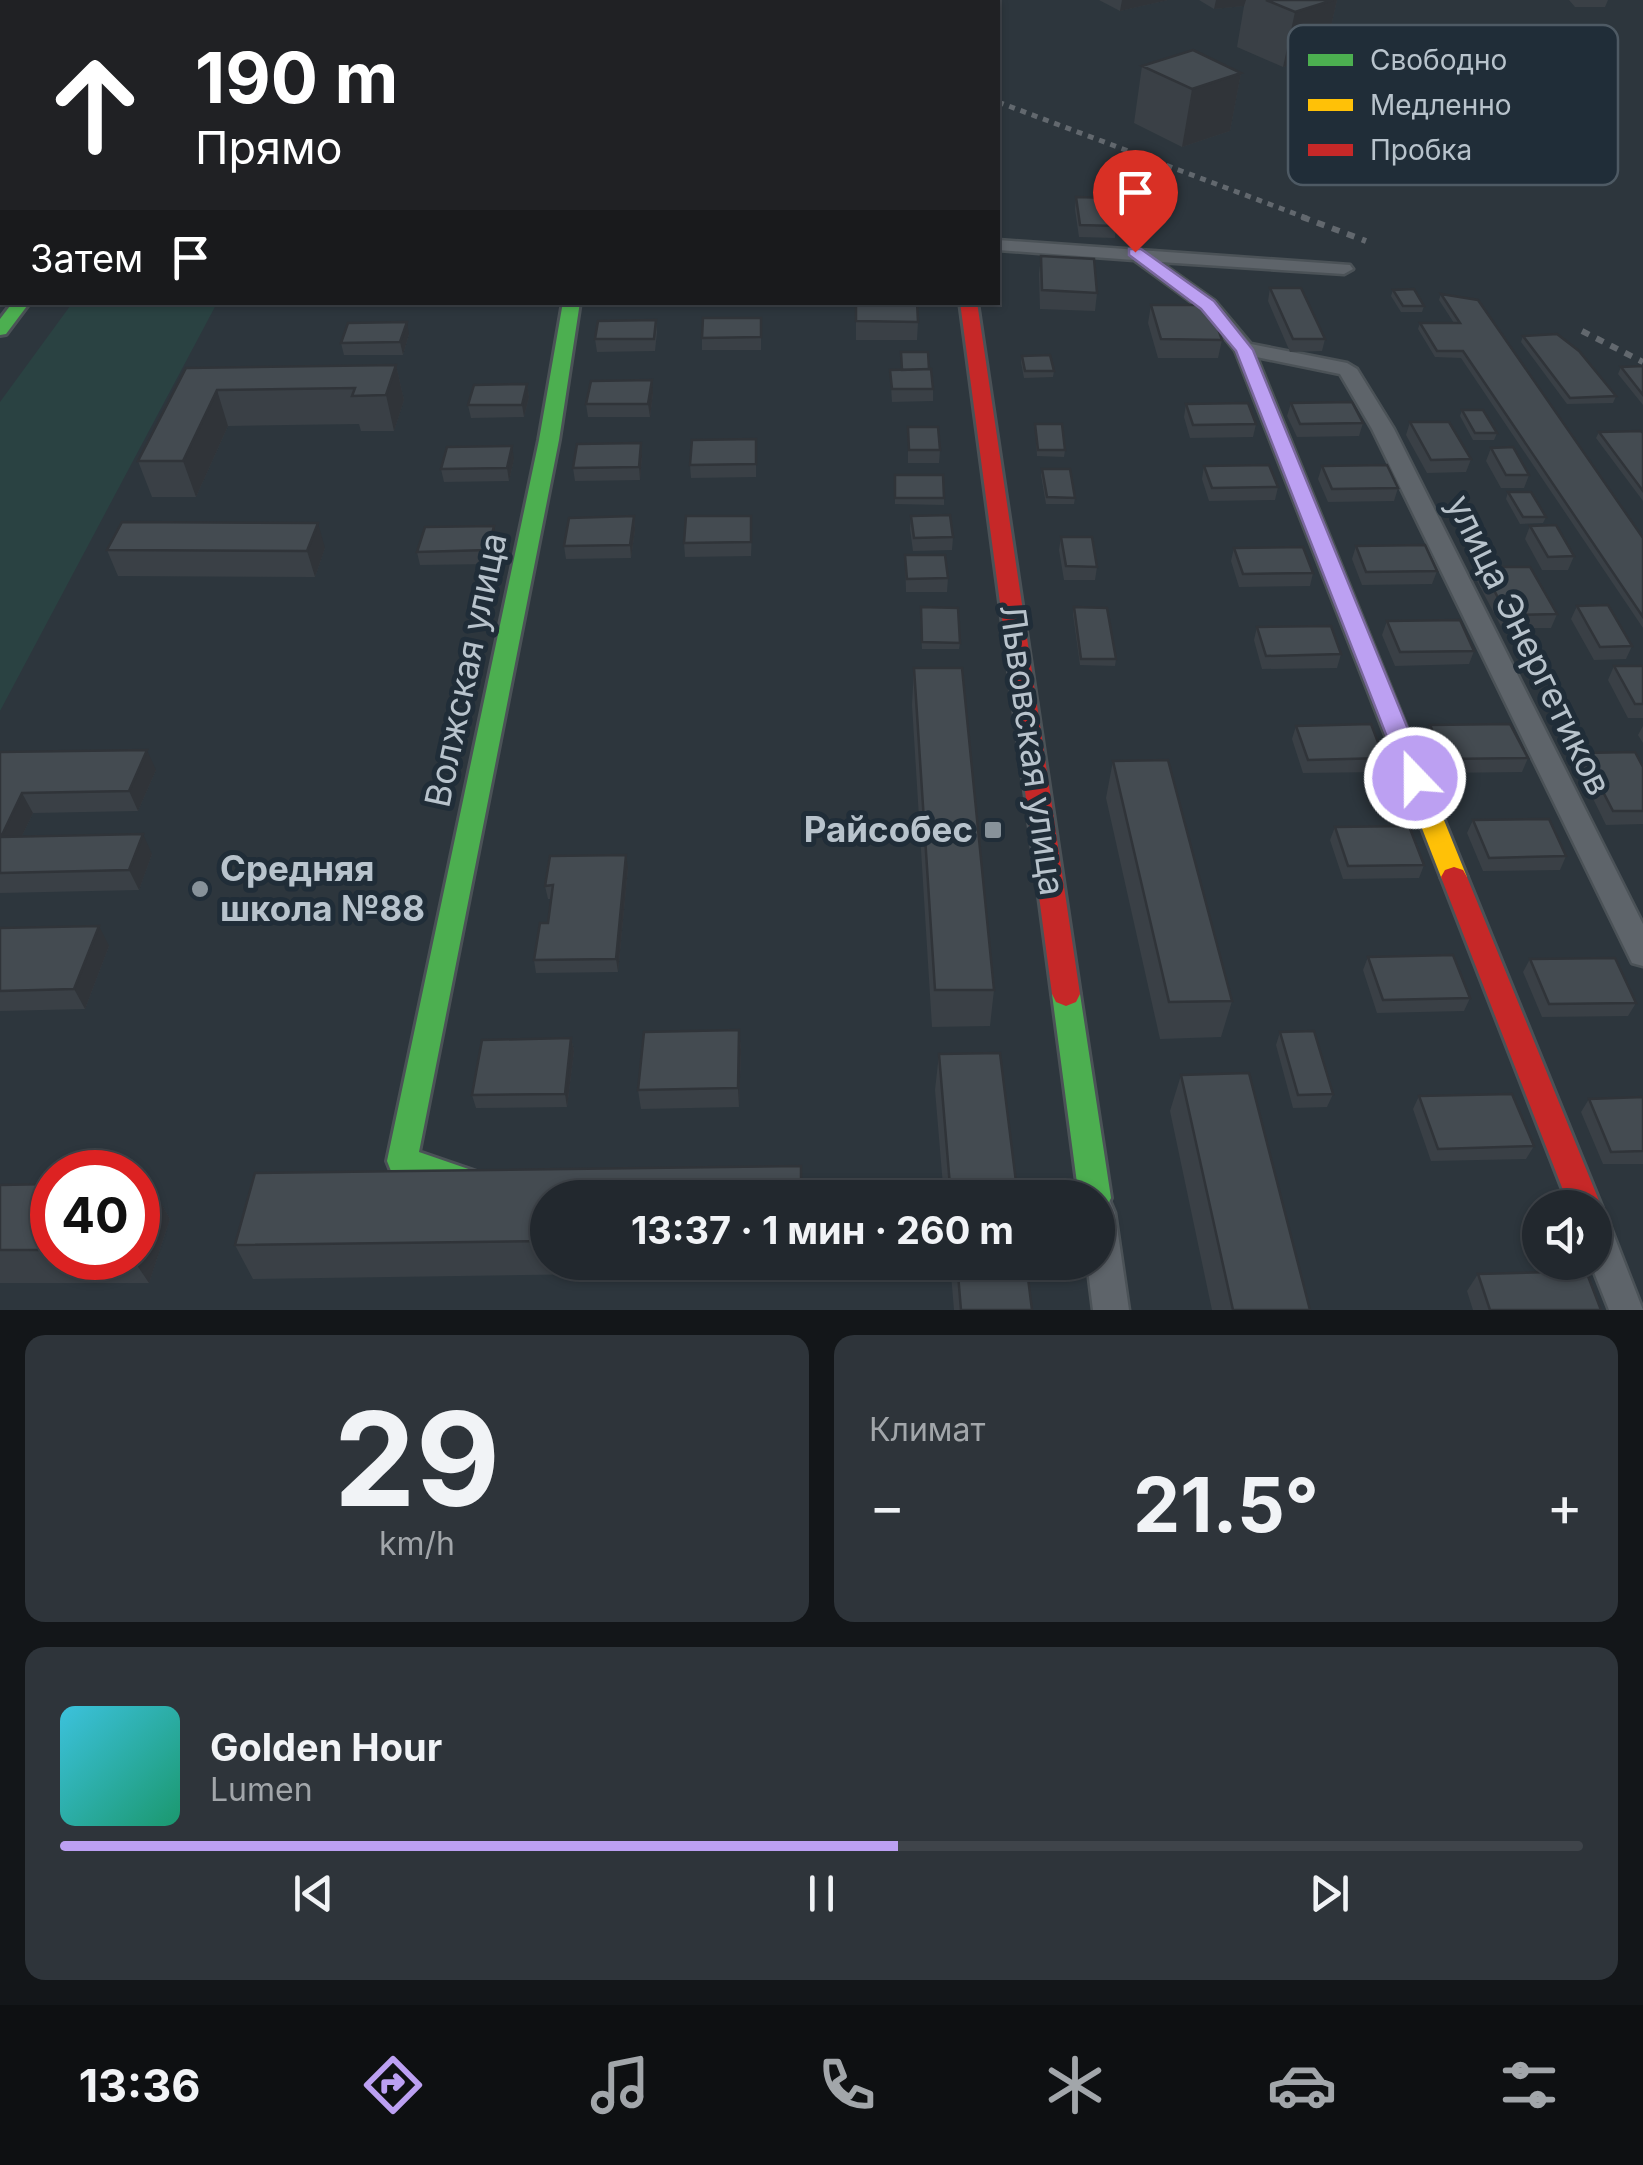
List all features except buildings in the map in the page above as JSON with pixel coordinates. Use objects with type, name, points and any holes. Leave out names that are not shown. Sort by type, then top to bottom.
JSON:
[{"type":"street","points":[[1000,245],[1344,269]]},
{"type":"street","points":[[1135,252],[1208,305],[1244,350],[1579,1190]]},
{"type":"street","points":[[0,330],[20,305]]},
{"type":"street","name":"Волжская улица","points":[[498,1182],[460,1183],[402,1161],[548,440],[571,305]]},
{"type":"street","name":"Львовская улица","points":[[968,305],[1092,1180]]},
{"type":"street","name":"улица Энергетиков","points":[[1244,350],[1347,369],[1383,429],[1643,954]]},
{"type":"street","points":[[1612,1272],[1627,1310]]},
{"type":"street","points":[[1108,1280],[1112,1310]]},
{"type":"green space","points":[[71,305],[216,305],[0,711],[0,402]]},
{"type":"railway","points":[[1000,103],[1309,219]]},
{"type":"railway","points":[[1302,217],[1366,241]]},
{"type":"railway","points":[[1582,331],[1643,362]]},
{"type":"traffic: fast","points":[[0,330],[20,305]]},
{"type":"traffic: fast","points":[[469,1183],[402,1161],[549,440],[572,305]]},
{"type":"traffic: fast","points":[[1066,994],[1092,1180]]},
{"type":"traffic: slow","points":[[1244,349],[1454,877]]},
{"type":"traffic: jam","points":[[968,305],[1066,994]]},
{"type":"traffic: jam","points":[[1454,877],[1579,1190]]},
{"type":"place","name":"Райсобес","points":[[993,830]]},
{"type":"place","name":"Средняя школа №88","points":[[200,889]]},
{"type":"route","points":[[1135,252],[1208,305],[1244,350],[1415,778]]}]
